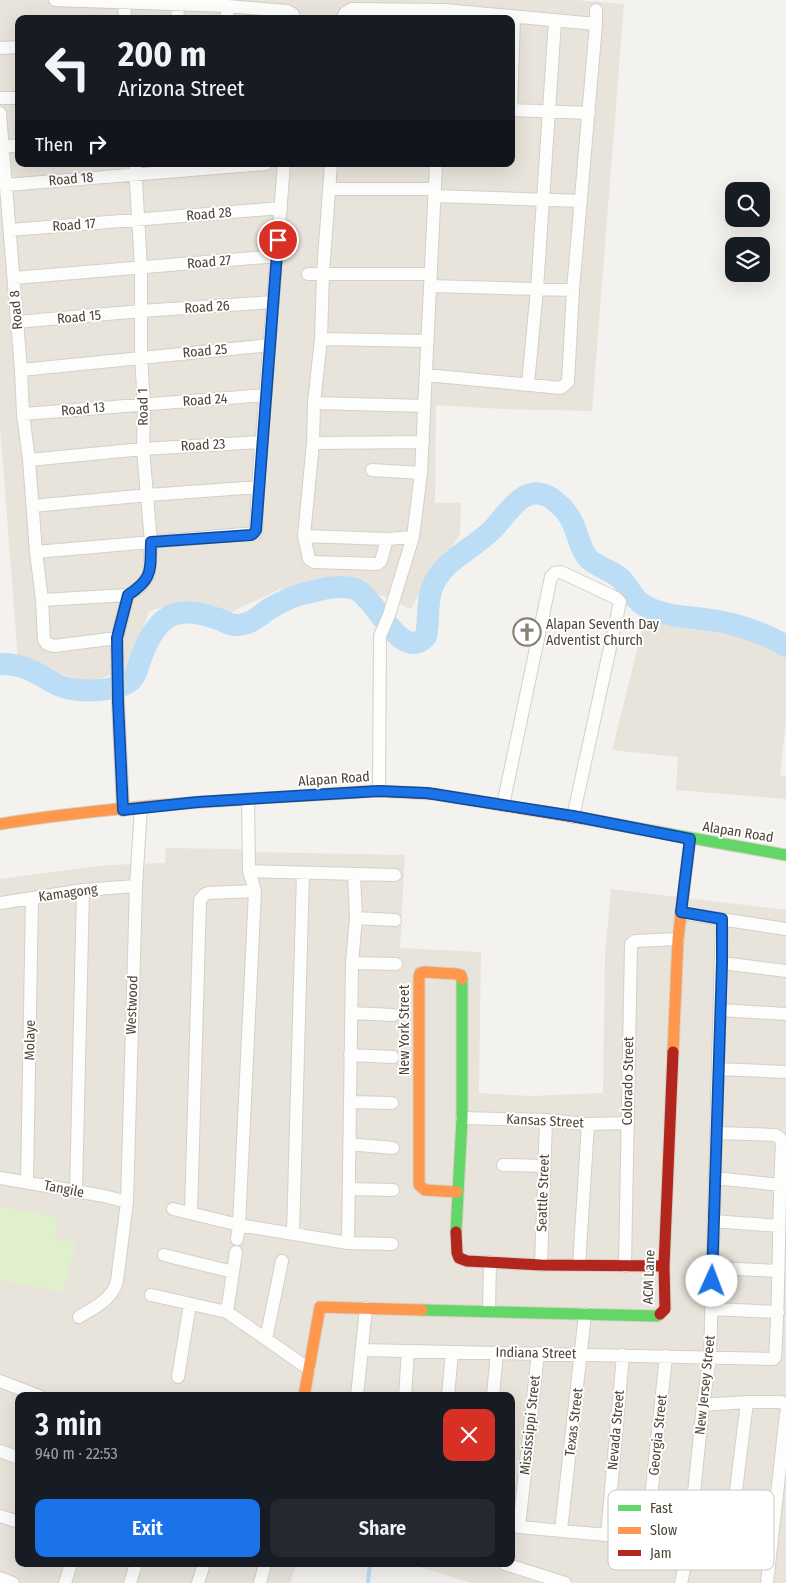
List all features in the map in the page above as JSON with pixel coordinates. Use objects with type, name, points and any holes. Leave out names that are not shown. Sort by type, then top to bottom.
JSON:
[{"type":"street","points":[[55,0],[177,4],[227,12],[287,11],[291,15]]},
{"type":"street","points":[[124,2],[125,15]]},
{"type":"street","points":[[177,4],[178,15]]},
{"type":"street","points":[[344,15],[352,9],[462,15]]},
{"type":"street","points":[[426,375],[561,388],[568,382],[573,290],[596,10]]},
{"type":"street","points":[[515,17],[596,24]]},
{"type":"street","points":[[528,384],[537,289],[555,21]]},
{"type":"street","points":[[0,48],[15,47]]},
{"type":"street","points":[[0,98],[15,98]]},
{"type":"street","points":[[515,110],[588,113]]},
{"type":"street","name":"Road 8","points":[[0,114],[23,414],[29,460],[44,640],[47,644],[54,646],[117,638]]},
{"type":"street","points":[[3,146],[15,145]]},
{"type":"street","name":"Road 18","points":[[6,185],[136,168],[168,167]]},
{"type":"street","points":[[36,552],[254,533],[256,530],[284,167]]},
{"type":"street","points":[[331,167],[323,273],[321,339],[304,536],[309,559],[314,562],[377,564],[381,561],[386,539]]},
{"type":"street","points":[[379,791],[380,636],[389,614],[413,537],[421,473],[436,167]]},
{"type":"street","name":"Road 1","points":[[128,595],[141,586],[149,575],[151,542],[143,449],[141,268],[136,168]]},
{"type":"street","points":[[329,189],[435,192],[581,201]]},
{"type":"street","name":"Road 28","points":[[138,220],[281,208]]},
{"type":"street","name":"Road 17","points":[[10,230],[138,220]]},
{"type":"street","name":"Road 27","points":[[14,278],[277,256]]},
{"type":"street","points":[[308,274],[323,273],[573,290]]},
{"type":"street","name":"Road 26","points":[[141,311],[273,302]]},
{"type":"street","name":"Road 15","points":[[17,322],[141,311]]},
{"type":"street","points":[[321,339],[427,341]]},
{"type":"street","name":"Road 25","points":[[21,370],[270,345]]},
{"type":"street","name":"Road 24","points":[[144,404],[266,395]]},
{"type":"street","points":[[314,403],[424,406]]},
{"type":"street","name":"Road 13","points":[[23,414],[144,404]]},
{"type":"street","name":"Road 23","points":[[29,460],[143,449],[262,442]]},
{"type":"street","points":[[313,443],[423,442]]},
{"type":"street","points":[[372,470],[421,473]]},
{"type":"street","points":[[33,506],[258,487]]},
{"type":"street","points":[[304,536],[386,539],[413,537]]},
{"type":"street","points":[[503,805],[551,577],[555,573],[561,572],[616,598],[620,602],[573,816]]},
{"type":"street","points":[[42,600],[128,595],[117,638],[123,810]]},
{"type":"street","name":"Alapan Road","points":[[0,824],[141,808],[379,791],[427,793],[573,816],[690,839],[786,855]]},
{"type":"street","points":[[237,1239],[255,891],[249,871],[248,799]]},
{"type":"street","name":"Westwood","points":[[79,1316],[107,1299],[114,1291],[117,1281],[127,1202],[136,886],[141,808]]},
{"type":"street","name":"ACM Lane","points":[[305,1392],[320,1306],[657,1316],[665,1309],[664,1266],[678,940],[690,839]]},
{"type":"street","points":[[249,871],[395,875]]},
{"type":"street","points":[[293,1234],[303,873]]},
{"type":"street","points":[[348,1243],[352,963],[356,918],[354,874]]},
{"type":"street","name":"Kamagong","points":[[0,903],[83,890],[136,886]]},
{"type":"street","points":[[76,1192],[83,890]]},
{"type":"street","points":[[191,1213],[200,900],[208,893],[255,891]]},
{"type":"street","name":"Molaye","points":[[27,1182],[32,898]]},
{"type":"street","points":[[681,912],[786,929]]},
{"type":"street","points":[[356,918],[395,920]]},
{"type":"street","name":"New Jersey Street","points":[[694,1490],[710,1358],[722,919]]},
{"type":"street","name":"Colorado Street","points":[[625,1266],[631,944],[635,941],[678,940]]},
{"type":"street","points":[[352,963],[396,964]]},
{"type":"street","points":[[722,963],[786,971]]},
{"type":"street","name":"New York Street","points":[[457,1192],[425,1190],[420,1185],[419,977],[420,973],[424,972],[457,974],[461,975],[462,979],[462,1118],[457,1192],[457,1253],[460,1258],[467,1261],[490,1262]]},
{"type":"street","points":[[720,1010],[786,1014]]},
{"type":"street","points":[[352,1013],[393,1015]]},
{"type":"street","points":[[350,1055],[392,1058]]},
{"type":"street","points":[[718,1069],[786,1072]]},
{"type":"street","points":[[350,1102],[392,1103]]},
{"type":"street","name":"Kansas Street","points":[[462,1118],[546,1120],[588,1124],[628,1123]]},
{"type":"street","name":"Seattle Street","points":[[541,1266],[546,1120]]},
{"type":"street","points":[[579,1265],[588,1124]]},
{"type":"street","points":[[711,1308],[778,1312],[782,1143],[776,1135],[717,1133]]},
{"type":"street","points":[[349,1144],[393,1148]]},
{"type":"street","points":[[503,1165],[544,1166]]},
{"type":"street","name":"Tangile","points":[[0,1178],[127,1202]]},
{"type":"street","points":[[715,1178],[780,1185]]},
{"type":"street","points":[[349,1189],[393,1190]]},
{"type":"street","points":[[173,1208],[239,1225],[293,1234],[348,1243],[392,1244]]},
{"type":"street","points":[[713,1221],[779,1226]]},
{"type":"street","points":[[227,1312],[236,1252]]},
{"type":"street","points":[[164,1255],[233,1272]]},
{"type":"street","points":[[266,1339],[282,1261]]},
{"type":"street","points":[[488,1311],[490,1262],[541,1266],[664,1266]]},
{"type":"street","points":[[712,1268],[778,1271]]},
{"type":"street","points":[[152,1295],[227,1312],[309,1369]]},
{"type":"street","points":[[178,1377],[190,1304]]},
{"type":"street","points":[[357,1392],[366,1308]]},
{"type":"street","name":"Indiana Street","points":[[362,1350],[773,1359],[775,1356],[778,1312]]},
{"type":"street","name":"Texas Street","points":[[561,1530],[585,1314]]},
{"type":"street","points":[[405,1392],[408,1351]]},
{"type":"street","points":[[448,1392],[452,1352]]},
{"type":"street","points":[[493,1392],[497,1352]]},
{"type":"street","name":"Mississippi Street","points":[[515,1526],[538,1353]]},
{"type":"street","name":"Nevada Street","points":[[611,1490],[623,1355]]},
{"type":"street","name":"Georgia Street","points":[[652,1490],[666,1356]]},
{"type":"street","points":[[0,1380],[29,1392]]},
{"type":"street","points":[[736,1490],[748,1402]]},
{"type":"street","points":[[703,1405],[780,1402],[785,1404],[786,1407]]},
{"type":"street","points":[[774,1520],[786,1414]]},
{"type":"street","points":[[0,1451],[15,1457]]},
{"type":"street","points":[[0,1516],[15,1521]]},
{"type":"street","name":"Nevada Street","points":[[607,1535],[608,1524]]},
{"type":"street","points":[[515,1526],[607,1535]]},
{"type":"street","points":[[65,1583],[70,1567]]},
{"type":"street","points":[[130,1583],[135,1567]]},
{"type":"street","points":[[198,1583],[203,1567]]},
{"type":"street","points":[[260,1583],[264,1567]]},
{"type":"street","points":[[514,1567],[565,1583]]},
{"type":"street","name":"New Jersey Street","points":[[681,1583],[684,1570]]},
{"type":"street","points":[[767,1583],[768,1570]]},
{"type":"street","points":[[0,1578],[13,1583]]},
{"type":"shaded area","points":[[0,0],[576,0],[624,4],[592,411],[436,405],[435,503],[461,503],[460,534],[448,554],[423,587],[411,609],[360,586],[326,581],[280,589],[225,615],[178,603],[149,611],[131,666],[90,683],[18,660],[0,425]]},
{"type":"shaded area","points":[[646,614],[729,626],[780,649],[786,654],[786,720],[780,775],[786,776],[786,799],[676,790],[678,757],[612,750]]},
{"type":"shaded area","points":[[166,848],[405,855],[400,948],[481,952],[479,1093],[531,1096],[603,1093],[605,955],[611,889],[786,910],[786,1583],[472,1583],[419,1567],[515,1567],[515,1392],[15,1392],[15,1567],[295,1567],[290,1583],[0,1583],[0,879],[106,865],[165,863]]},
{"type":"green space","points":[[0,1207],[57,1217],[55,1239],[76,1243],[63,1292],[0,1280]]},
{"type":"waterway","points":[[0,664],[21,667],[58,685],[72,689],[94,690],[122,686],[132,679],[136,673],[144,650],[159,625],[172,615],[197,613],[232,625],[239,625],[251,621],[292,597],[337,587],[355,589],[363,594],[398,636],[408,642],[417,643],[426,636],[431,591],[435,581],[442,572],[457,557],[492,530],[517,502],[525,496],[533,494],[541,494],[551,498],[562,508],[571,520],[588,558],[620,578],[642,604],[671,615],[713,620],[739,626],[786,646]]},
{"type":"waterway","points":[[368,1583],[370,1567]]},
{"type":"traffic: fast","points":[[581,818],[786,855]]},
{"type":"traffic: fast","points":[[456,1232],[462,1118],[462,979]]},
{"type":"traffic: fast","points":[[422,1310],[657,1316],[660,1314]]},
{"type":"traffic: slow","points":[[0,824],[141,807],[378,791]]},
{"type":"traffic: slow","points":[[673,1052],[678,939],[690,839]]},
{"type":"traffic: slow","points":[[457,1192],[425,1190],[419,1185],[419,977],[420,973],[424,972],[457,974],[461,975],[462,979]]},
{"type":"traffic: slow","points":[[305,1392],[320,1307],[422,1310]]},
{"type":"traffic: jam","points":[[378,791],[434,794],[581,818]]},
{"type":"traffic: jam","points":[[660,1314],[665,1309],[664,1266],[673,1052]]},
{"type":"traffic: jam","points":[[456,1232],[457,1253],[459,1258],[467,1261],[541,1265],[664,1266]]},
{"type":"place","name":"Alapan Seventh Day Adventist Church","points":[[527,632]]},
{"type":"route","points":[[278,240],[256,530],[251,535],[151,542],[149,575],[141,586],[128,595],[117,638],[123,810],[198,802],[379,791],[427,793],[573,816],[690,839],[681,912],[722,919],[712,1281]]}]
